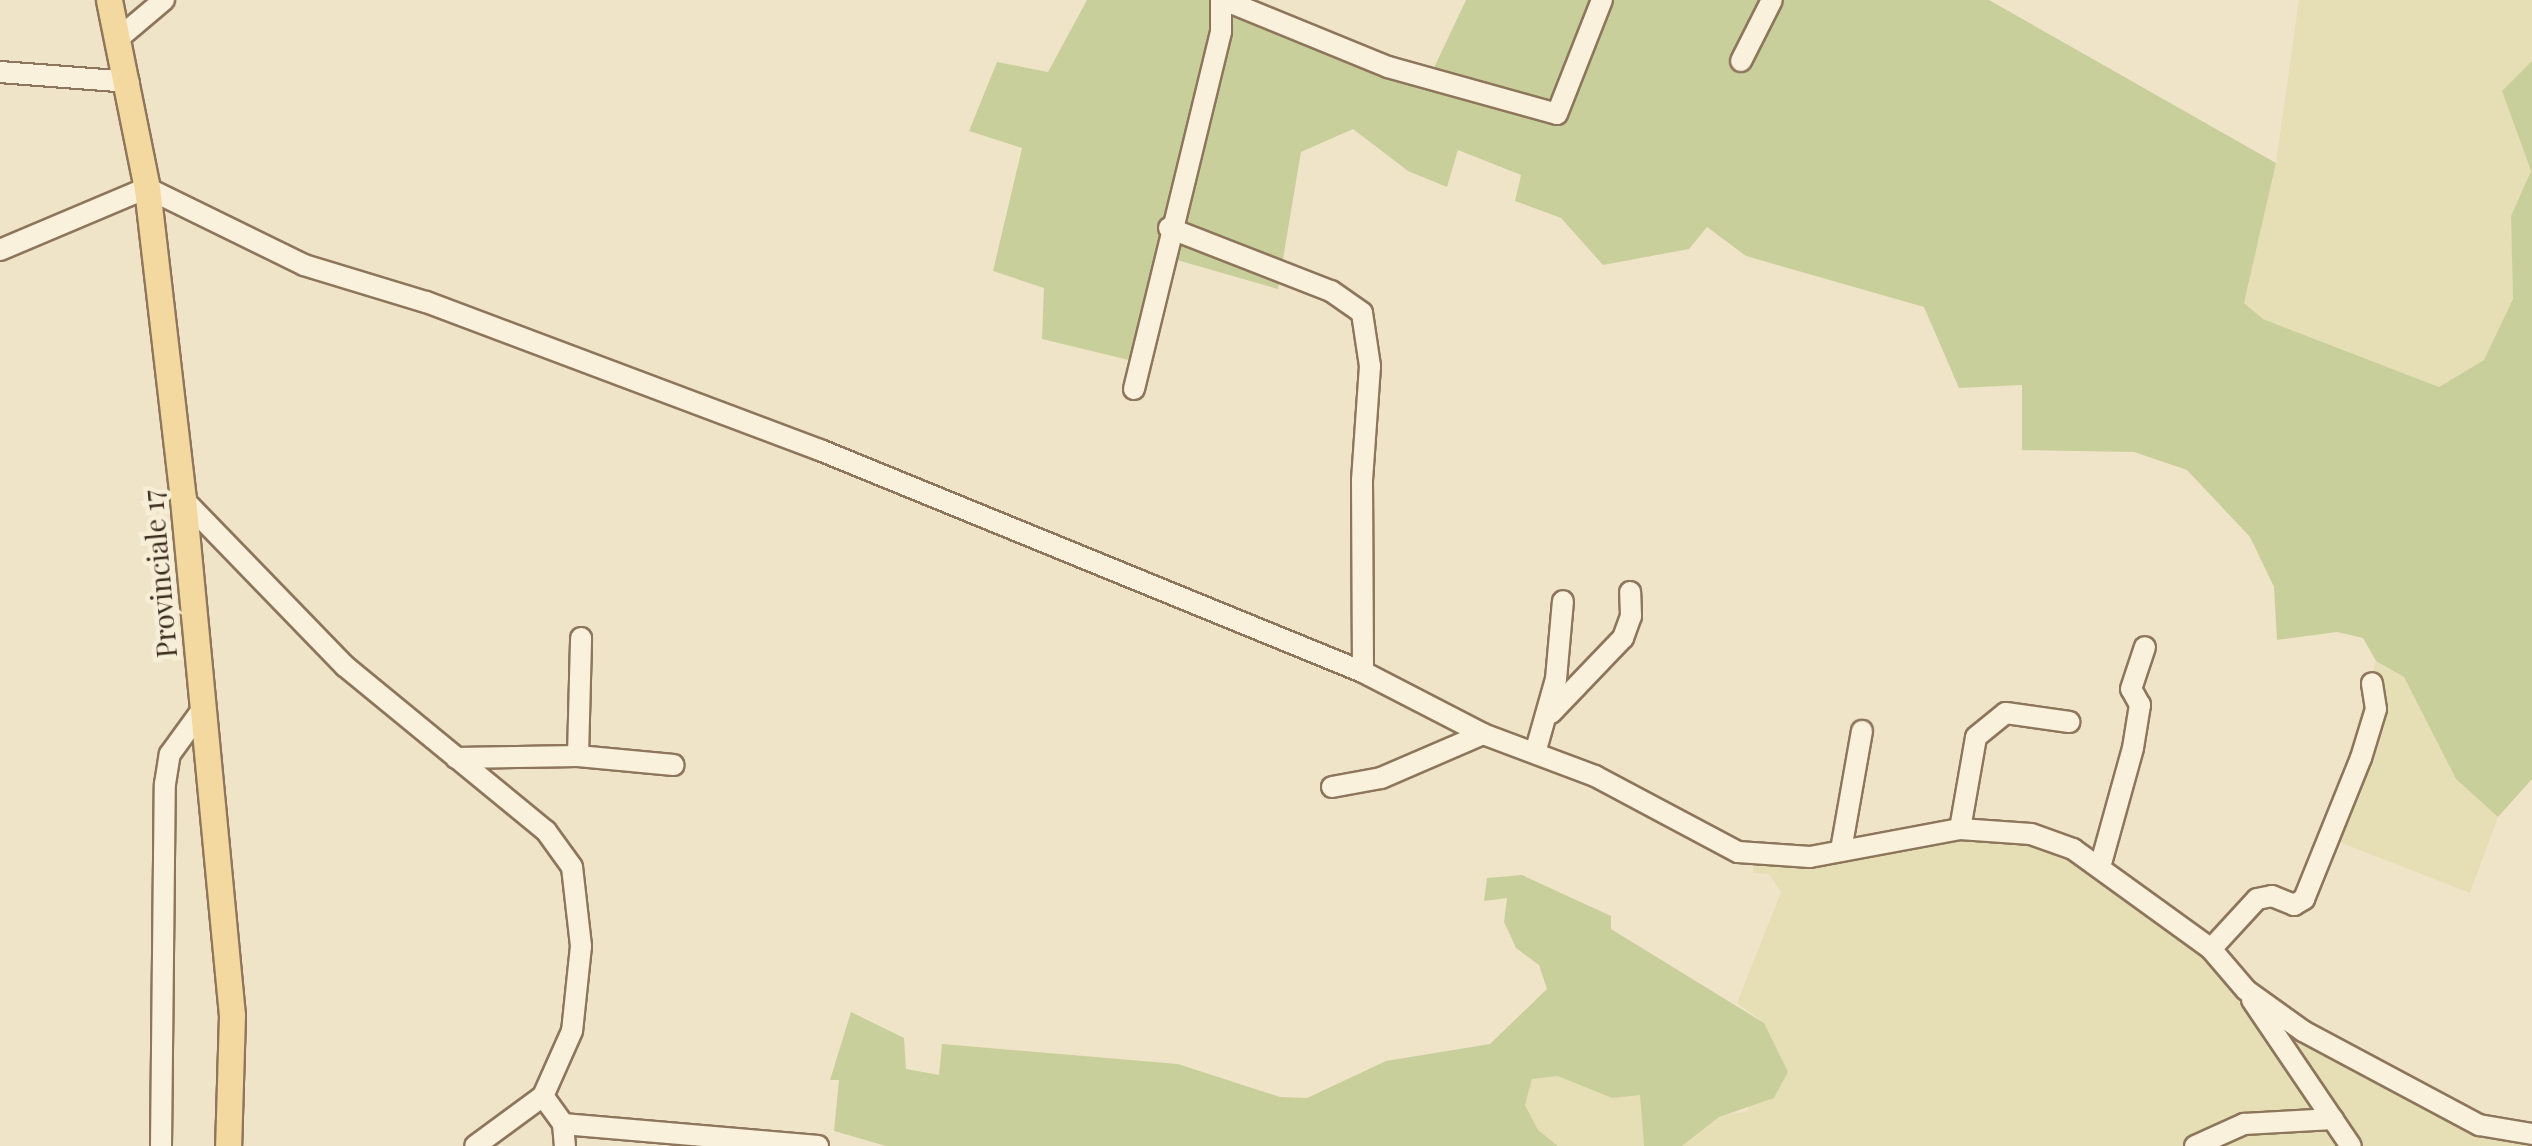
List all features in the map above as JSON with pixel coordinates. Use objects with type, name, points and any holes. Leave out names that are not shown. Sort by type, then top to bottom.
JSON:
[{"type":"main road","name":"Provinciale 17","points":[[109,0],[147,188],[183,498],[232,1014],[228,1146]]},
{"type":"street","points":[[119,38],[164,0]]},
{"type":"street","points":[[1134,389],[1169,228],[1221,31],[1222,0],[1388,67],[1557,114],[1602,0]]},
{"type":"street","points":[[1741,62],[1772,0]]},
{"type":"street","points":[[0,72],[128,82]]},
{"type":"street","points":[[0,250],[147,188],[304,265],[426,302],[802,443],[1362,672],[1483,734],[1595,776],[1738,852],[1810,856],[1960,829],[2031,834],[2100,867],[2210,949],[2246,990],[2351,1146]]},
{"type":"street","points":[[1169,228],[1331,291],[1362,313],[1370,366],[1362,480],[1362,672]]},
{"type":"street","points":[[183,498],[345,666],[546,830],[572,867],[581,946],[572,1032],[543,1096],[476,1146]]},
{"type":"street","points":[[1550,715],[1623,638],[1631,616],[1630,592]]},
{"type":"street","points":[[1535,754],[1550,715],[1563,602]]},
{"type":"street","points":[[578,756],[581,638]]},
{"type":"street","points":[[2100,867],[2133,748],[2140,705],[2131,689],[2145,648]]},
{"type":"street","points":[[2210,949],[2256,899],[2272,896],[2294,905],[2319,874],[2376,709],[2372,683]]},
{"type":"street","points":[[162,1146],[165,784],[170,754],[202,710]]},
{"type":"street","points":[[1960,829],[1976,738],[2006,713],[2069,722]]},
{"type":"street","points":[[1841,850],[1862,731]]},
{"type":"street","points":[[1332,788],[1381,778],[1483,734]]},
{"type":"street","points":[[456,758],[578,756],[674,765]]},
{"type":"street","points":[[2246,990],[2303,1031],[2479,1124],[2532,1134]]},
{"type":"street","points":[[543,1096],[562,1124],[564,1146]]},
{"type":"street","points":[[2195,1146],[2244,1124],[2332,1119]]},
{"type":"street","points":[[562,1124],[818,1146]]},
{"type":"shaded area","points":[[2299,0],[2532,0],[2532,61],[2502,91],[2531,171],[2511,216],[2513,299],[2484,360],[2439,387],[2263,319],[2244,303],[2276,163]]},
{"type":"shaded area","points":[[2376,661],[2404,677],[2456,779],[2498,817],[2470,893],[2324,836]]},
{"type":"shaded area","points":[[1960,820],[2074,841],[2134,879],[2308,1026],[2482,1115],[2532,1125],[2532,1146],[1682,1146],[1719,1116],[1748,1111],[1764,1023],[1737,1003],[1781,892],[1769,874],[1753,873],[1755,852],[1809,851]]},
{"type":"shaded area","points":[[1559,1076],[1612,1098],[1640,1094],[1644,1146],[1558,1146],[1538,1130],[1525,1105],[1532,1079]]},
{"type":"green space","points":[[1087,0],[1238,0],[1432,72],[1466,0],[1989,0],[2276,163],[2244,303],[2263,319],[2439,387],[2484,360],[2513,299],[2511,216],[2531,171],[2502,91],[2532,61],[2532,779],[2498,817],[2456,779],[2404,677],[2376,661],[2363,638],[2337,632],[2277,640],[2274,587],[2250,537],[2187,470],[2134,452],[2022,450],[2022,385],[1959,388],[1924,307],[1746,256],[1707,227],[1689,249],[1603,265],[1561,218],[1515,201],[1521,175],[1458,150],[1447,187],[1408,171],[1353,129],[1301,152],[1278,289],[1156,254],[1133,361],[1042,339],[1044,288],[993,271],[1022,148],[969,131],[997,62],[1048,72]]},
{"type":"green space","points":[[1522,875],[1611,916],[1611,929],[1764,1023],[1788,1072],[1774,1098],[1719,1117],[1682,1146],[1644,1146],[1640,1095],[1612,1098],[1558,1076],[1532,1079],[1525,1105],[1538,1130],[1558,1146],[886,1146],[834,1131],[839,1080],[830,1080],[851,1012],[904,1038],[906,1069],[939,1075],[942,1044],[1178,1064],[1280,1097],[1307,1098],[1386,1061],[1490,1044],[1547,989],[1539,965],[1516,948],[1504,922],[1507,898],[1484,901],[1487,878]]}]
